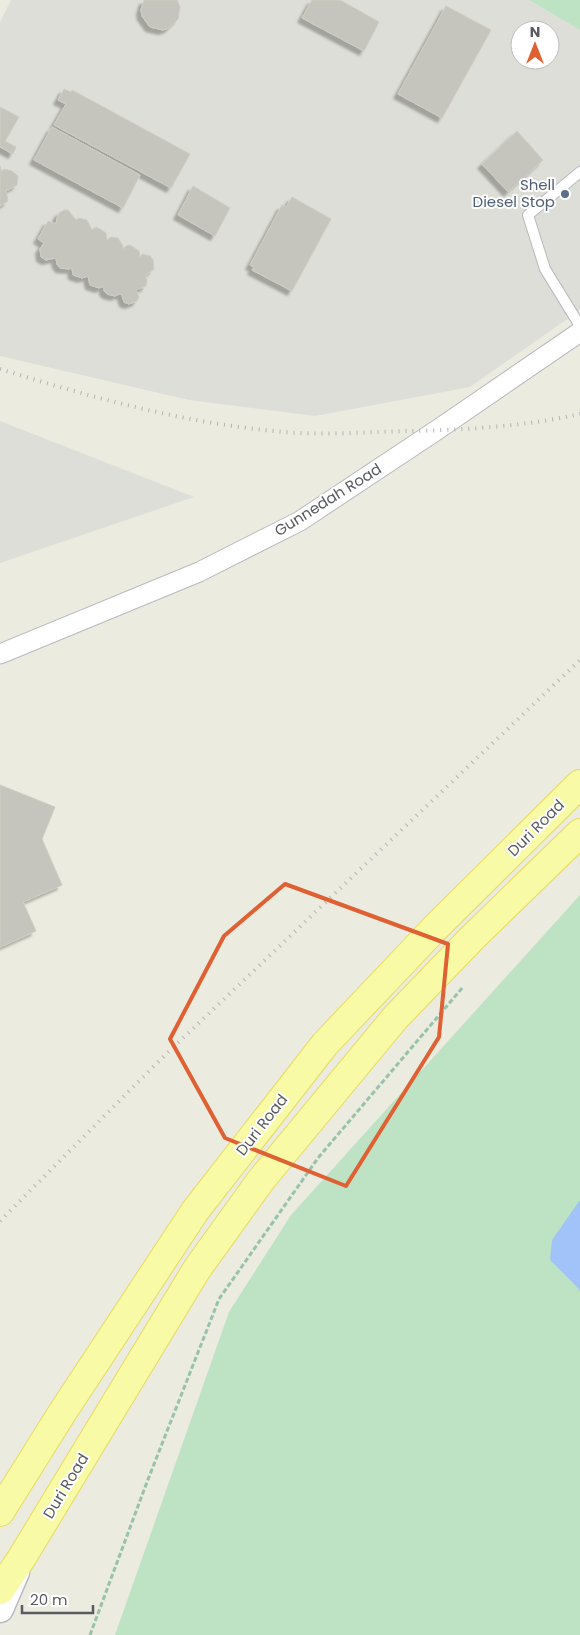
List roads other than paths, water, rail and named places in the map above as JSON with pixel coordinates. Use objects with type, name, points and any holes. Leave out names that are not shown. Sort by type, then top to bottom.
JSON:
[{"type":"main road","name":"Duri Road","points":[[0,1512],[62,1413],[195,1211],[325,1044],[435,928],[580,784]]},
{"type":"main road","name":"Duri Road","points":[[0,1590],[21,1559],[197,1269],[261,1180],[395,1018],[472,938],[580,833]]},
{"type":"main road","name":"Duri Road","points":[[0,1608],[21,1559]]},
{"type":"street","name":"Gunnedah Road","points":[[0,654],[199,572],[300,521],[580,332]]},
{"type":"lane","points":[[580,172],[528,214],[545,269],[580,326]]},
{"type":"water","points":[[580,1200],[580,1292],[550,1260],[552,1240]]},
{"type":"railway","points":[[0,369],[101,399],[170,415],[239,427],[291,432],[342,433],[474,428],[539,422],[580,414]]},
{"type":"railway","points":[[0,1221],[160,1060],[580,660]]},
{"type":"place","name":"Shell Diesel Stop","points":[[565,194]]}]
